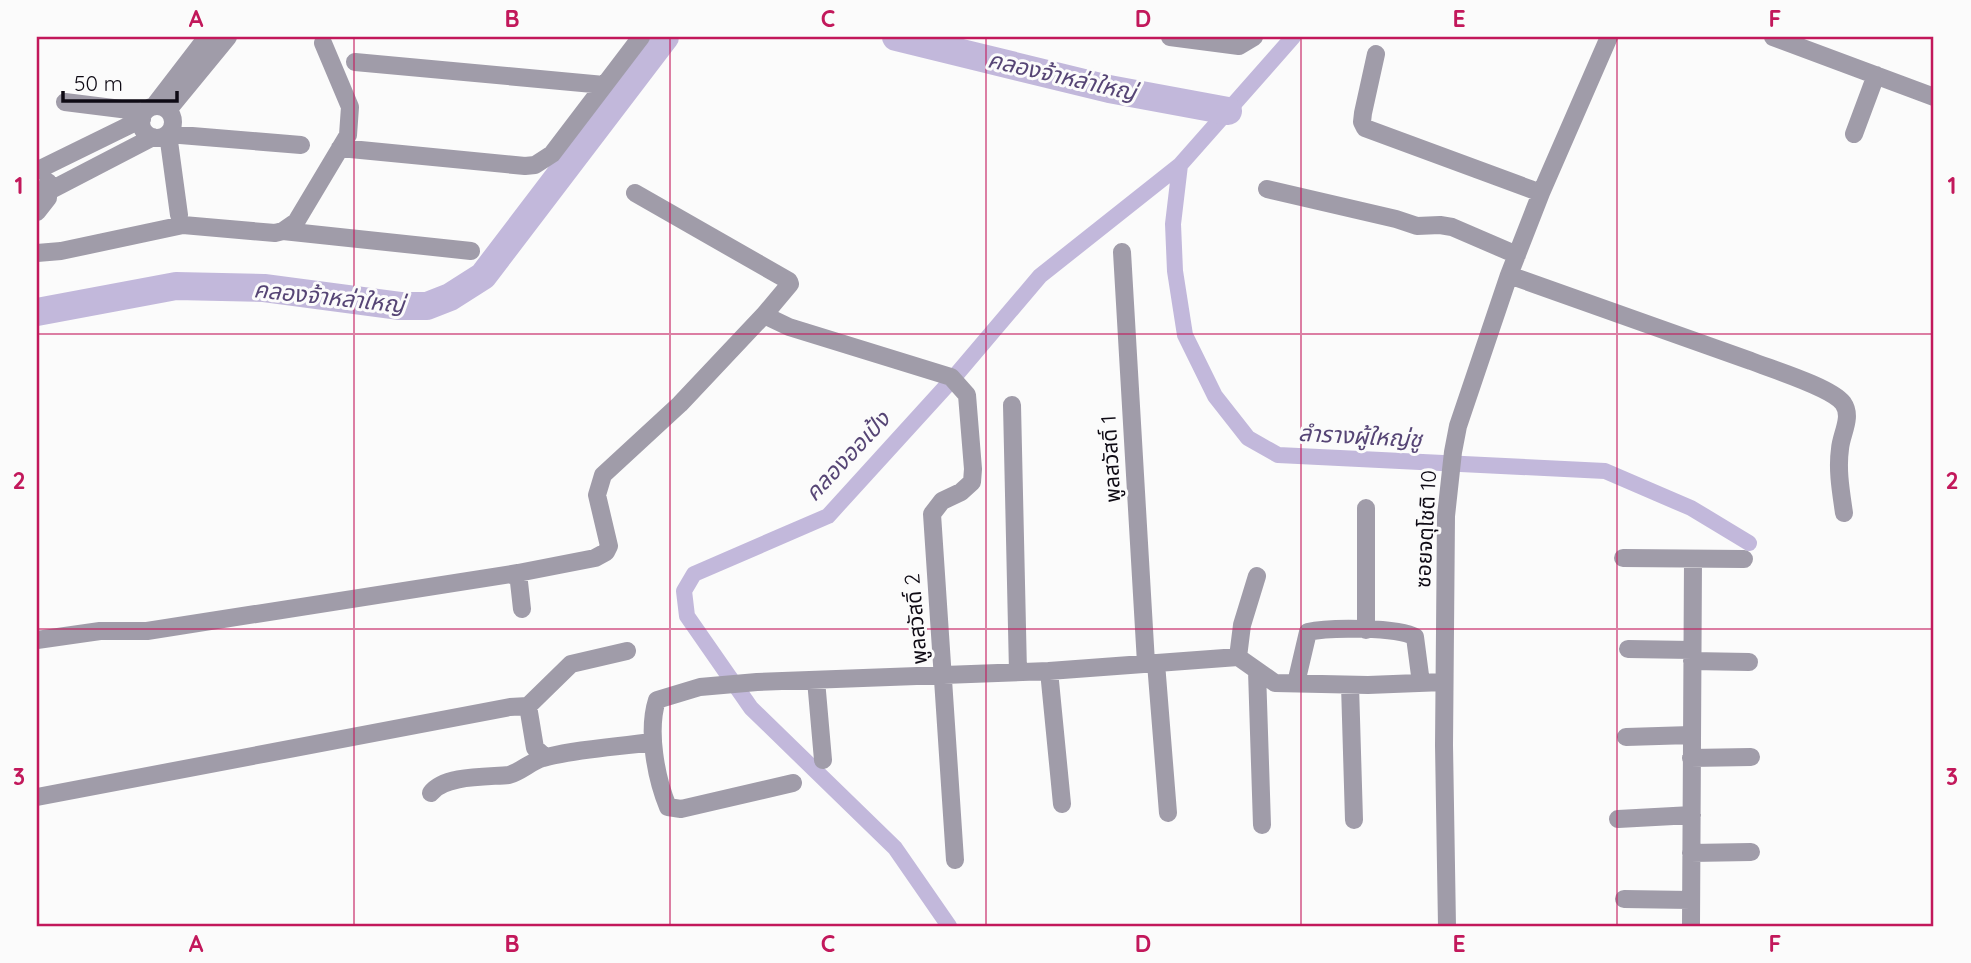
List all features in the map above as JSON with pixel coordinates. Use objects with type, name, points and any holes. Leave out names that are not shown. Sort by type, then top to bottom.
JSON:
[{"type":"street","points":[[341,148],[535,165],[552,154],[641,37]]},
{"type":"street","points":[[1170,37],[1239,46],[1254,37]]},
{"type":"street","name":"ซอยจตุโชติ 10","points":[[1447,926],[1444,682],[1446,516],[1458,426],[1508,275],[1609,37]]},
{"type":"street","points":[[1773,37],[1934,97]]},
{"type":"street","points":[[37,212],[44,205],[49,191],[48,183],[38,169],[152,112],[217,39]]},
{"type":"street","points":[[284,231],[292,226],[301,214],[328,164],[348,135],[349,107],[323,43]]},
{"type":"street","points":[[1376,54],[1363,113],[1365,128],[1541,193]]},
{"type":"street","points":[[355,62],[604,85]]},
{"type":"street","points":[[1854,134],[1876,75]]},
{"type":"street","points":[[49,191],[160,135],[173,120],[152,112],[65,102]]},
{"type":"street","points":[[152,112],[145,132],[301,145]]},
{"type":"street","points":[[160,135],[179,215]]},
{"type":"street","points":[[1267,189],[1417,226],[1452,227],[1517,255]]},
{"type":"street","points":[[37,640],[100,631],[147,631],[518,573],[596,558],[606,552],[609,546],[608,534],[597,495],[603,475],[680,404],[790,284],[635,193]]},
{"type":"street","points":[[40,247],[183,225],[275,233],[284,231],[471,250]]},
{"type":"street","name":"พูลสวัสดิ์ 1","points":[[1122,251],[1151,663],[1168,813]]},
{"type":"street","points":[[1508,275],[1662,328],[1831,393],[1842,402],[1846,412],[1840,449],[1840,485],[1844,513]]},
{"type":"street","name":"พูลสวัสดิ์ 2","points":[[764,315],[789,327],[951,377],[967,395],[972,482],[961,492],[942,501],[932,514],[955,860]]},
{"type":"street","points":[[1012,405],[1018,672]]},
{"type":"street","points":[[1366,508],[1366,630]]},
{"type":"street","points":[[1623,558],[1744,559]]},
{"type":"street","points":[[1691,926],[1693,560]]},
{"type":"street","points":[[518,573],[522,609]]},
{"type":"street","points":[[1238,657],[1242,625],[1257,576]]},
{"type":"street","points":[[1296,683],[1308,632],[1397,630],[1415,637],[1421,683]]},
{"type":"street","points":[[1628,649],[1749,662]]},
{"type":"street","points":[[37,797],[496,709],[528,706],[571,664],[627,651]]},
{"type":"street","points":[[793,783],[681,809],[672,808],[666,804],[652,743],[653,712],[657,700],[700,687],[757,682],[1049,671],[1238,657],[1275,683],[1350,685],[1444,682]]},
{"type":"street","points":[[1049,671],[1062,804]]},
{"type":"street","points":[[1257,671],[1262,825]]},
{"type":"street","points":[[816,680],[823,760]]},
{"type":"street","points":[[1350,685],[1354,820]]},
{"type":"street","points":[[528,706],[535,748],[545,757]]},
{"type":"street","points":[[1626,737],[1691,734]]},
{"type":"street","points":[[431,793],[436,786],[447,782],[509,775],[545,757],[652,743]]},
{"type":"street","points":[[1691,758],[1751,757]]},
{"type":"street","points":[[1618,819],[1692,815]]},
{"type":"street","points":[[1691,853],[1751,852]]},
{"type":"street","points":[[1624,899],[1690,900]]},
{"type":"waterway","name":"คลองจ้าหล่าใหญ่","points":[[37,312],[176,286],[264,288],[400,306],[427,306],[450,297],[483,276],[665,37]]},
{"type":"waterway","name":"คลองจ้าหล่าใหญ่","points":[[896,37],[1109,89],[1228,111]]},
{"type":"waterway","name":"คลองออเป้ง","points":[[949,926],[895,848],[751,708],[687,616],[684,591],[694,574],[828,516],[950,382],[1040,276],[1180,165],[1293,37]]},
{"type":"waterway","name":"ลำรางผู้ใหญ่ชู","points":[[1180,165],[1173,224],[1175,271],[1185,335],[1215,396],[1248,438],[1278,455],[1605,471],[1691,508],[1749,543]]}]
